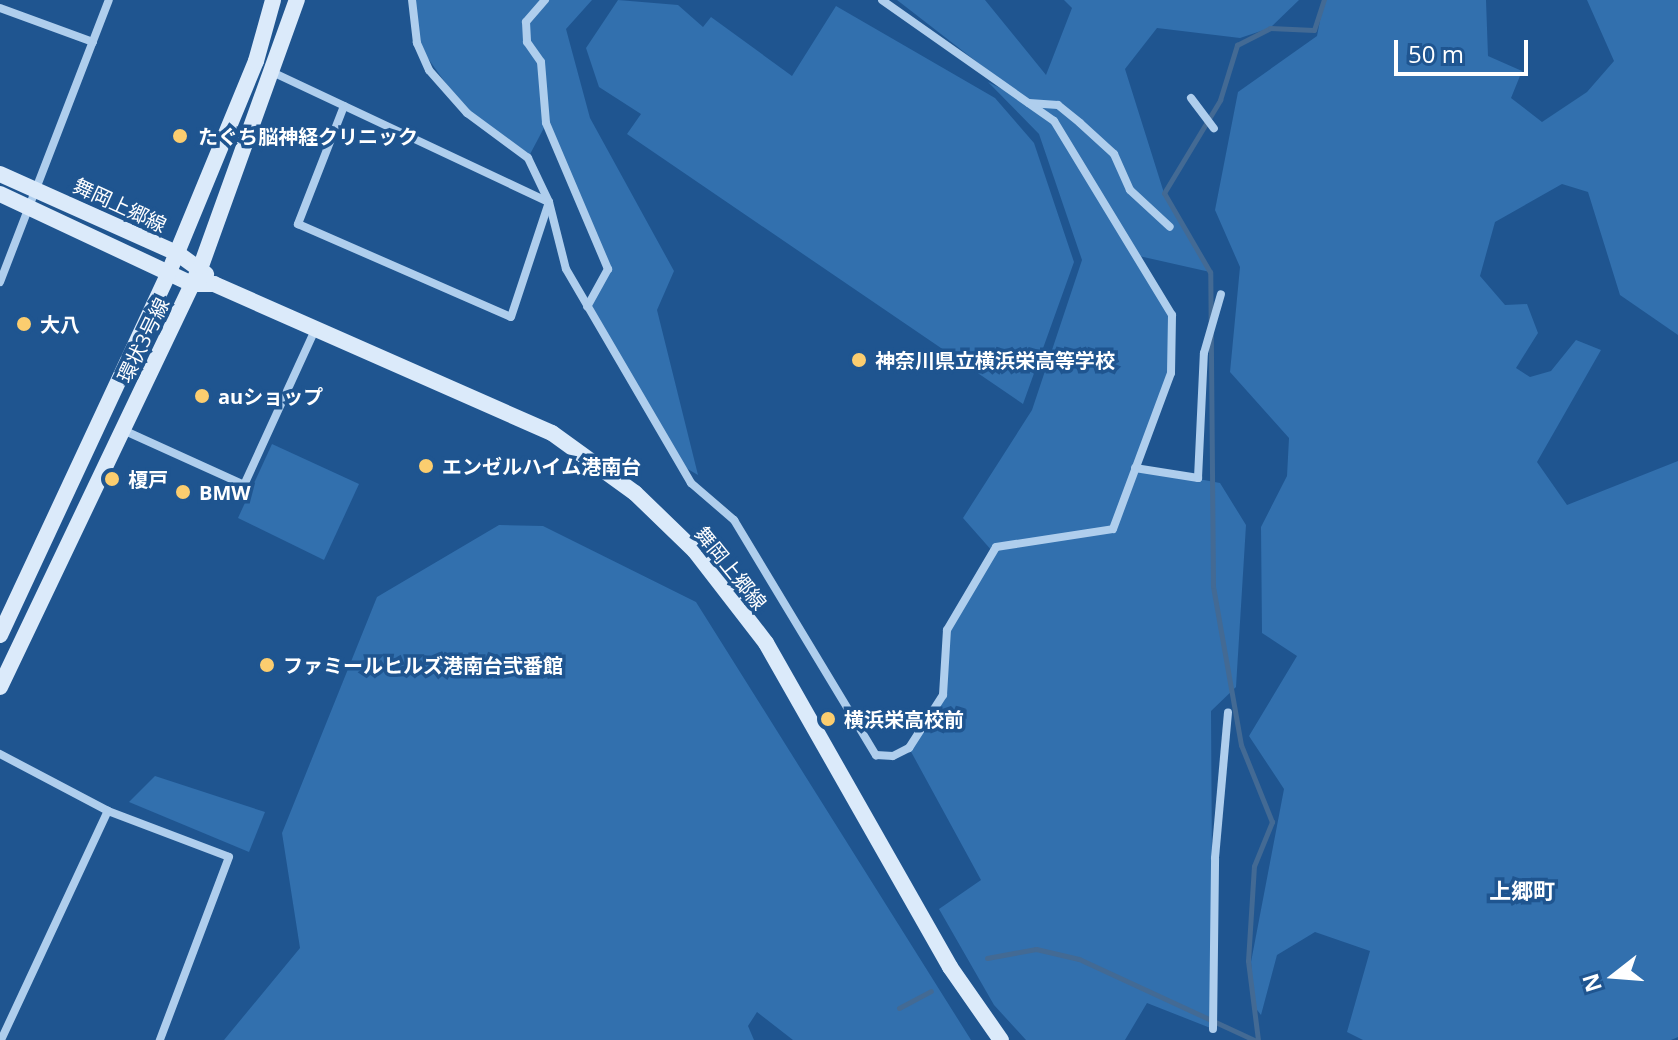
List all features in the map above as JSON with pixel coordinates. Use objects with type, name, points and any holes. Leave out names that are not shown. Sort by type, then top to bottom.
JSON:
[{"type":"street","points":[[0,282],[33,208],[109,0]]},
{"type":"street","name":"環状3号線","points":[[0,635],[169,272],[256,61],[273,0]]},
{"type":"street","name":"環状3号線","points":[[0,687],[5,664],[201,266],[275,75],[297,0]]},
{"type":"street","points":[[412,0],[417,43],[429,70],[467,113],[528,158],[549,202],[566,269],[587,307],[691,483],[734,520],[876,755],[909,748],[943,695],[947,630],[996,547],[1113,529],[1171,373],[1172,315],[1075,149],[1029,103],[882,0]]},
{"type":"street","points":[[545,0],[526,22],[527,42],[541,62],[546,123],[608,269],[587,307]]},
{"type":"street","points":[[0,8],[93,42]]},
{"type":"street","points":[[256,61],[275,75],[549,202]]},
{"type":"street","points":[[1191,98],[1214,127]]},
{"type":"street","points":[[1029,103],[1058,105],[1080,123],[1114,154],[1130,190],[1170,227]]},
{"type":"street","points":[[344,106],[298,224],[511,317],[549,202]]},
{"type":"street","name":"舞岡上郷線","points":[[0,174],[177,253],[201,266],[214,284]]},
{"type":"street","name":"舞岡上郷線","points":[[0,194],[192,284],[214,284],[552,433],[635,493],[695,551],[766,643],[950,967],[1001,1040]]},
{"type":"street","points":[[1135,468],[1198,478],[1208,340],[1221,294]]},
{"type":"street","points":[[122,430],[244,485],[316,328]]},
{"type":"street","points":[[1213,1029],[1215,858],[1228,713]]},
{"type":"street","points":[[0,754],[108,811],[229,857],[160,1040]]},
{"type":"street","points":[[1,1040],[108,811]]},
{"type":"shaded area","points":[[412,0],[592,0],[566,29],[590,118],[674,271],[657,310],[698,475],[679,464],[584,303],[608,268],[546,124],[528,158],[467,113],[417,43]]},
{"type":"shaded area","points":[[618,0],[678,5],[703,27],[711,17],[792,76],[836,6],[995,98],[1034,143],[1074,262],[1023,404],[627,134],[641,114],[599,87],[586,48]]},
{"type":"shaded area","points":[[897,0],[985,0],[1046,75],[1072,8],[1064,0],[1299,0],[1270,28],[1240,38],[1157,28],[1125,69],[1164,193],[1210,272],[1139,256],[1172,315],[1171,373],[1135,467],[1220,483],[1246,525],[1236,687],[1211,711],[1213,1029],[1147,1003],[1125,1040],[1026,1040],[994,1005],[939,909],[981,880],[909,748],[943,695],[947,630],[993,552],[963,518],[1032,410],[1082,260],[1039,134],[988,82],[1030,103]]},
{"type":"shaded area","points":[[1324,0],[1486,0],[1488,56],[1522,71],[1511,98],[1542,122],[1587,92],[1614,61],[1587,0],[1678,0],[1678,335],[1620,295],[1588,192],[1562,184],[1495,222],[1480,276],[1505,305],[1527,304],[1538,333],[1516,368],[1530,377],[1551,371],[1576,340],[1601,350],[1537,462],[1567,505],[1678,461],[1678,1037],[1671,1040],[1363,1040],[1347,1032],[1370,951],[1315,932],[1277,955],[1261,1015],[1254,1006],[1251,962],[1284,789],[1249,736],[1297,656],[1262,633],[1261,527],[1287,476],[1289,438],[1230,372],[1240,267],[1215,210],[1238,92],[1317,36]]},
{"type":"shaded area","points":[[272,444],[359,484],[324,560],[238,518]]},
{"type":"shaded area","points":[[499,525],[543,526],[696,602],[971,1040],[793,1040],[757,1012],[748,1026],[754,1040],[224,1040],[300,948],[282,833],[377,597]]},
{"type":"shaded area","points":[[155,776],[265,812],[249,852],[129,802]]},
{"type":"waterway","points":[[1258,1040],[1248,961],[1254,866],[1272,822],[1241,745],[1213,586],[1210,272],[1164,193],[1220,100],[1237,45],[1270,28],[1314,30],[1324,0]]},
{"type":"waterway","points":[[987,958],[1036,949],[1079,959],[1254,1040]]},
{"type":"waterway","points":[[899,1008],[931,991]]},
{"type":"place","name":"たぐち脳神経クリニック","points":[[180,136]]},
{"type":"place","name":"大八","points":[[24,324]]},
{"type":"place","name":"神奈川県立横浜栄高等学校","points":[[859,360]]},
{"type":"place","name":"auショップ","points":[[202,396]]},
{"type":"place","name":"エンゼルハイム港南台","points":[[426,466]]},
{"type":"place","name":"榎戸","points":[[112,479]]},
{"type":"place","name":"BMW","points":[[183,492]]},
{"type":"place","name":"ファミールヒルズ港南台弐番館","points":[[267,665]]},
{"type":"place","name":"横浜栄高校前","points":[[828,719]]},
{"type":"district","name":"上郷町","points":[[1522,891]]}]
